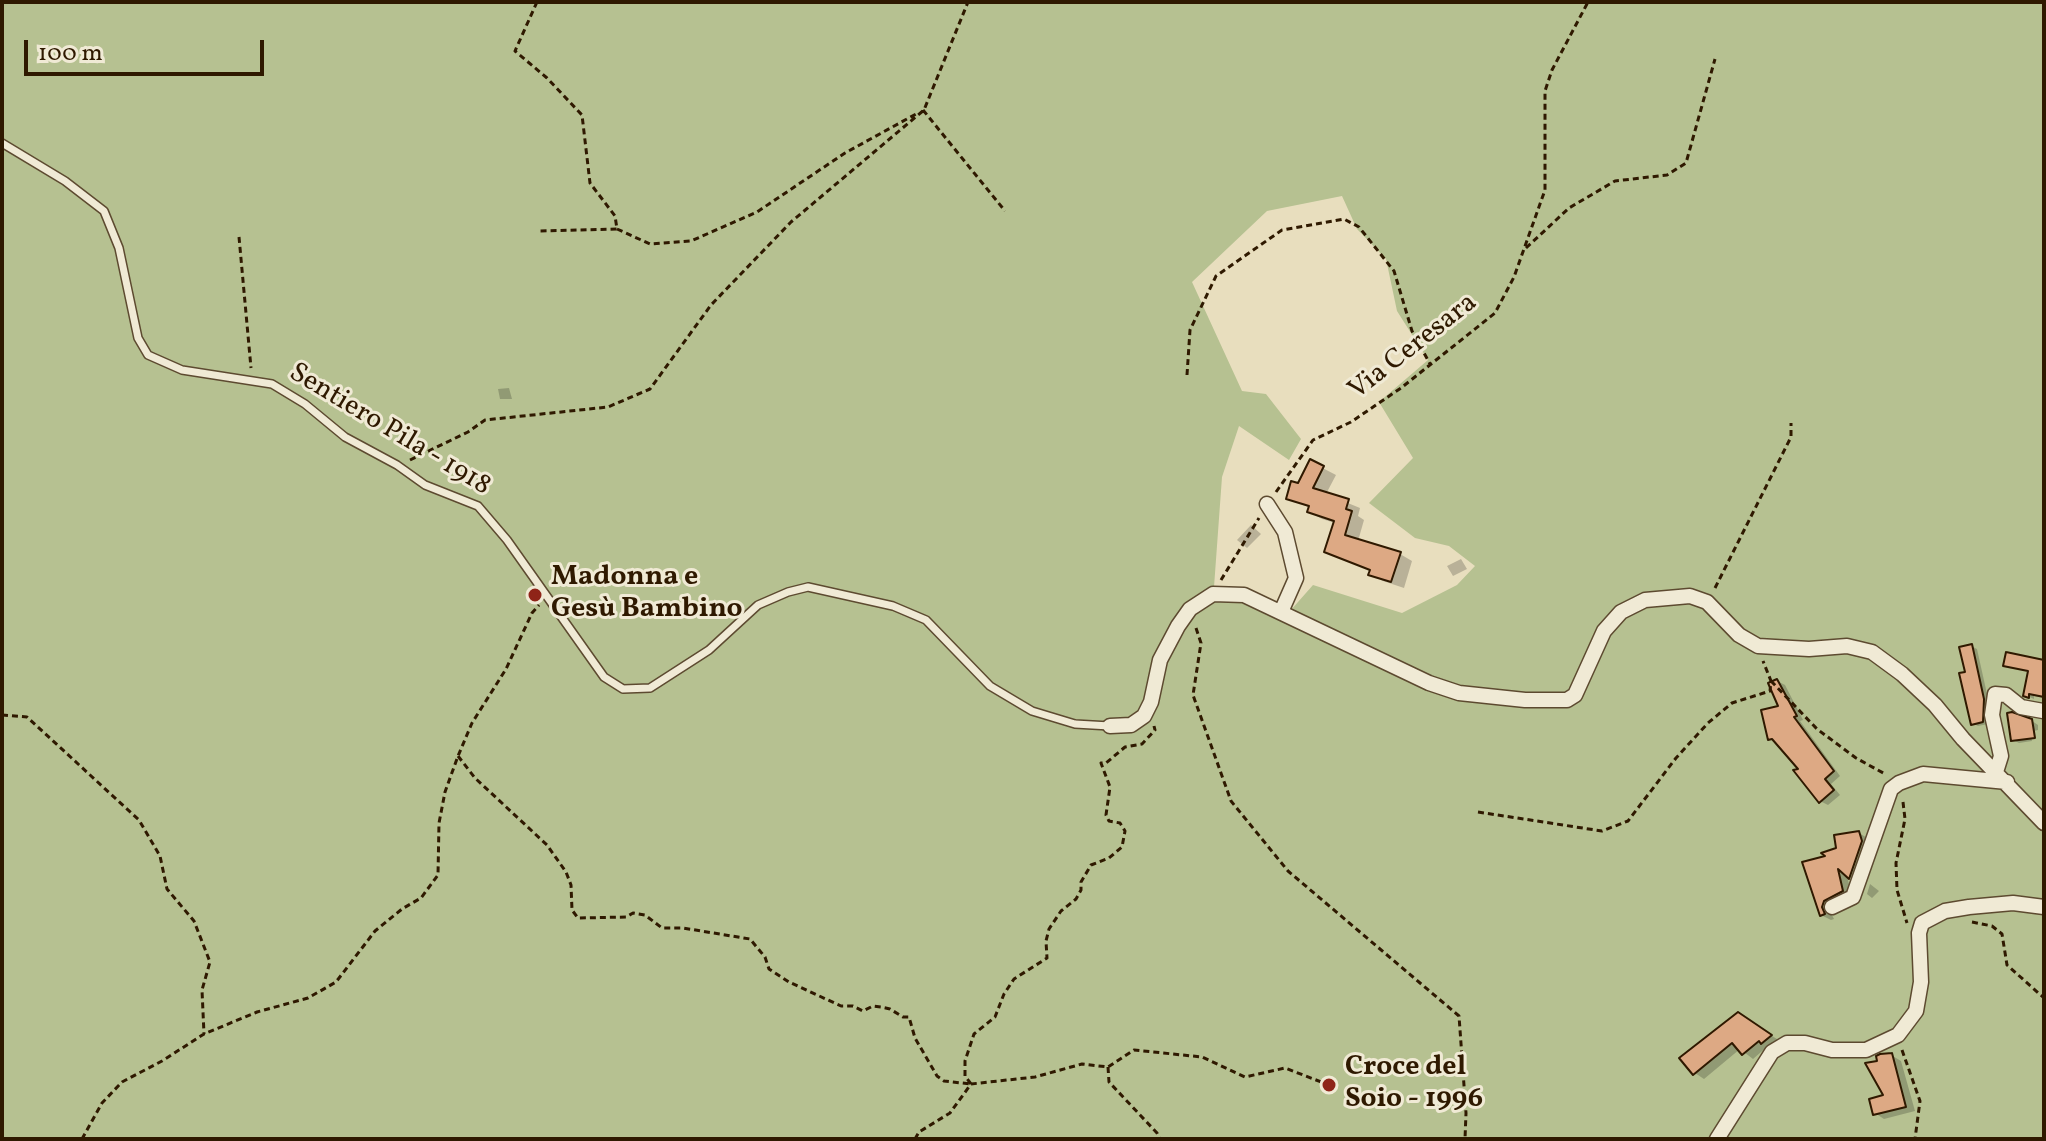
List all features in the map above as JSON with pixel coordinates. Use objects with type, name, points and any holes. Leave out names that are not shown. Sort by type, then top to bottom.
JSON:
[{"type":"street","points":[[1267,504],[1285,532],[1296,578],[1281,612]]},
{"type":"street","points":[[1110,726],[1131,725],[1146,712],[1160,660],[1190,609],[1213,594],[1244,595],[1429,683],[1459,693],[1525,700],[1567,700],[1575,695],[1604,631],[1621,612],[1645,600],[1690,596],[1707,602],[1739,635],[1758,646],[1809,649],[1847,646],[1872,652],[1902,674],[1935,705],[1963,739],[2044,823]]},
{"type":"street","points":[[2002,777],[1992,715],[1995,694],[2006,695],[2021,707],[2043,711]]},
{"type":"street","points":[[1832,907],[1853,897],[1891,789],[1923,774],[2002,777]]},
{"type":"street","points":[[1717,1139],[1772,1052],[1787,1043],[1805,1043],[1832,1050],[1866,1050],[1898,1035],[1916,1011],[1921,982],[1919,933],[1922,923],[1945,911],[1969,907],[2013,903],[2044,907]]},
{"type":"lane","name":"Sentiero Pila - 1918","points":[[2,143],[65,181],[104,211],[119,248],[138,338],[148,355],[182,370],[272,384],[305,404],[345,437],[397,465],[425,485],[478,506],[507,540],[604,677],[623,689],[650,688],[709,650],[758,605],[808,587],[893,606],[926,620],[990,686],[1032,711],[1075,724],[1110,726]]},
{"type":"path","points":[[537,2],[515,51],[547,78],[582,115],[590,183],[615,216],[617,229]]},
{"type":"path","points":[[397,465],[444,445],[485,420],[608,407],[650,389],[711,305],[781,233],[924,110],[968,2]]},
{"type":"path","name":"Via Ceresara","points":[[1213,594],[1267,504],[1313,440],[1351,422],[1401,388],[1495,313],[1514,277],[1545,190],[1545,91],[1552,70],[1588,2]]},
{"type":"path","points":[[1523,251],[1569,208],[1615,181],[1667,175],[1686,163],[1715,59]]},
{"type":"path","points":[[538,231],[617,229],[650,244],[691,241],[757,212],[845,153],[924,110]]},
{"type":"path","points":[[924,110],[1005,211]]},
{"type":"path","points":[[1187,375],[1190,330],[1216,276],[1282,230],[1344,219],[1359,227],[1394,271],[1412,331],[1430,364]]},
{"type":"path","points":[[239,237],[252,379]]},
{"type":"path","points":[[1707,602],[1791,437],[1791,423]]},
{"type":"path","points":[[82,1139],[102,1103],[122,1082],[204,1034],[257,1012],[308,998],[336,982],[375,931],[421,898],[438,875],[442,808],[458,756],[472,723],[506,669],[532,613],[547,596]]},
{"type":"path","points":[[1190,609],[1201,643],[1193,695],[1231,801],[1288,871],[1459,1016],[1465,1139]]},
{"type":"path","points":[[1758,646],[1771,681],[1817,729],[1856,758],[1899,783],[1905,819],[1896,863],[1897,890],[1908,926]]},
{"type":"path","points":[[1478,812],[1602,831],[1628,821],[1676,758],[1708,723],[1732,703],[1770,691],[1771,681]]},
{"type":"path","points":[[971,1084],[965,1076],[965,1061],[974,1034],[995,1017],[1014,979],[1047,958],[1049,929],[1061,911],[1076,899],[1091,865],[1109,858],[1122,847],[1125,831],[1120,823],[1109,821],[1106,815],[1110,787],[1101,763],[1106,763],[1125,747],[1142,744],[1150,737],[1155,730],[1153,720],[1157,720],[1157,716],[1146,712]]},
{"type":"path","points":[[2,715],[27,717],[139,820],[160,856],[167,889],[194,921],[210,962],[202,990],[204,1034]]},
{"type":"path","points":[[458,756],[475,778],[547,845],[566,872],[571,885],[572,910],[578,918],[626,917],[633,913],[645,915],[662,928],[683,928],[750,939],[765,957],[769,969],[789,982],[841,1006],[853,1006],[863,1011],[873,1006],[881,1007],[909,1017],[915,1038],[937,1076],[944,1081],[971,1084],[1035,1077],[1082,1064],[1108,1067],[1134,1050],[1202,1057],[1245,1077],[1266,1075],[1285,1068],[1329,1085]]},
{"type":"path","points":[[1969,907],[1964,920],[1992,926],[2002,934],[2007,965],[2044,998]]},
{"type":"path","points":[[1898,1035],[1920,1101],[1915,1139]]},
{"type":"path","points":[[1108,1067],[1109,1082],[1160,1139]]},
{"type":"path","points":[[915,1139],[919,1132],[950,1113],[971,1084]]},
{"type":"green space","points":[[2,2],[2044,2],[2044,1139],[2,1139]],"holes":[[[1342,196],[1357,229],[1386,259],[1397,311],[1428,360],[1379,402],[1413,458],[1369,503],[1415,538],[1449,546],[1475,566],[1457,585],[1402,613],[1313,585],[1283,619],[1214,587],[1222,477],[1239,426],[1289,460],[1301,439],[1266,394],[1242,391],[1192,282],[1267,211]]]},
{"type":"building","points":[[1310,459],[1324,466],[1313,488],[1349,499],[1346,509],[1352,511],[1345,535],[1401,552],[1391,582],[1368,575],[1370,570],[1324,552],[1334,521],[1307,512],[1309,506],[1286,499],[1291,481],[1298,483]]},
{"type":"building","points":[[1972,644],[1984,699],[1983,722],[1971,725],[1959,673],[1965,672],[1959,647]]},
{"type":"building","points":[[2006,652],[2044,660],[2044,697],[2023,696],[2028,671],[2003,666]]},
{"type":"building","points":[[1777,679],[1797,716],[1794,717],[1834,771],[1825,779],[1834,790],[1819,803],[1793,770],[1798,769],[1772,739],[1768,740],[1761,710],[1778,706],[1768,683]]},
{"type":"building","points":[[2007,713],[2032,719],[2035,738],[2011,741]]},
{"type":"building","points":[[1859,831],[1862,841],[1849,879],[1838,869],[1843,891],[1824,901],[1822,907],[1825,914],[1820,916],[1802,862],[1825,856],[1821,853],[1836,848],[1834,835]]},
{"type":"building","points":[[1738,1012],[1772,1035],[1742,1055],[1732,1043],[1693,1075],[1679,1058]]},
{"type":"building","points":[[1892,1053],[1906,1107],[1873,1115],[1869,1099],[1883,1095],[1865,1063],[1877,1061],[1876,1056],[1880,1054]]},
{"type":"place","name":"Madonna e Gesù Bambino","points":[[535,595]]},
{"type":"place","name":"Croce del Soio - 1996","points":[[1329,1085]]}]
